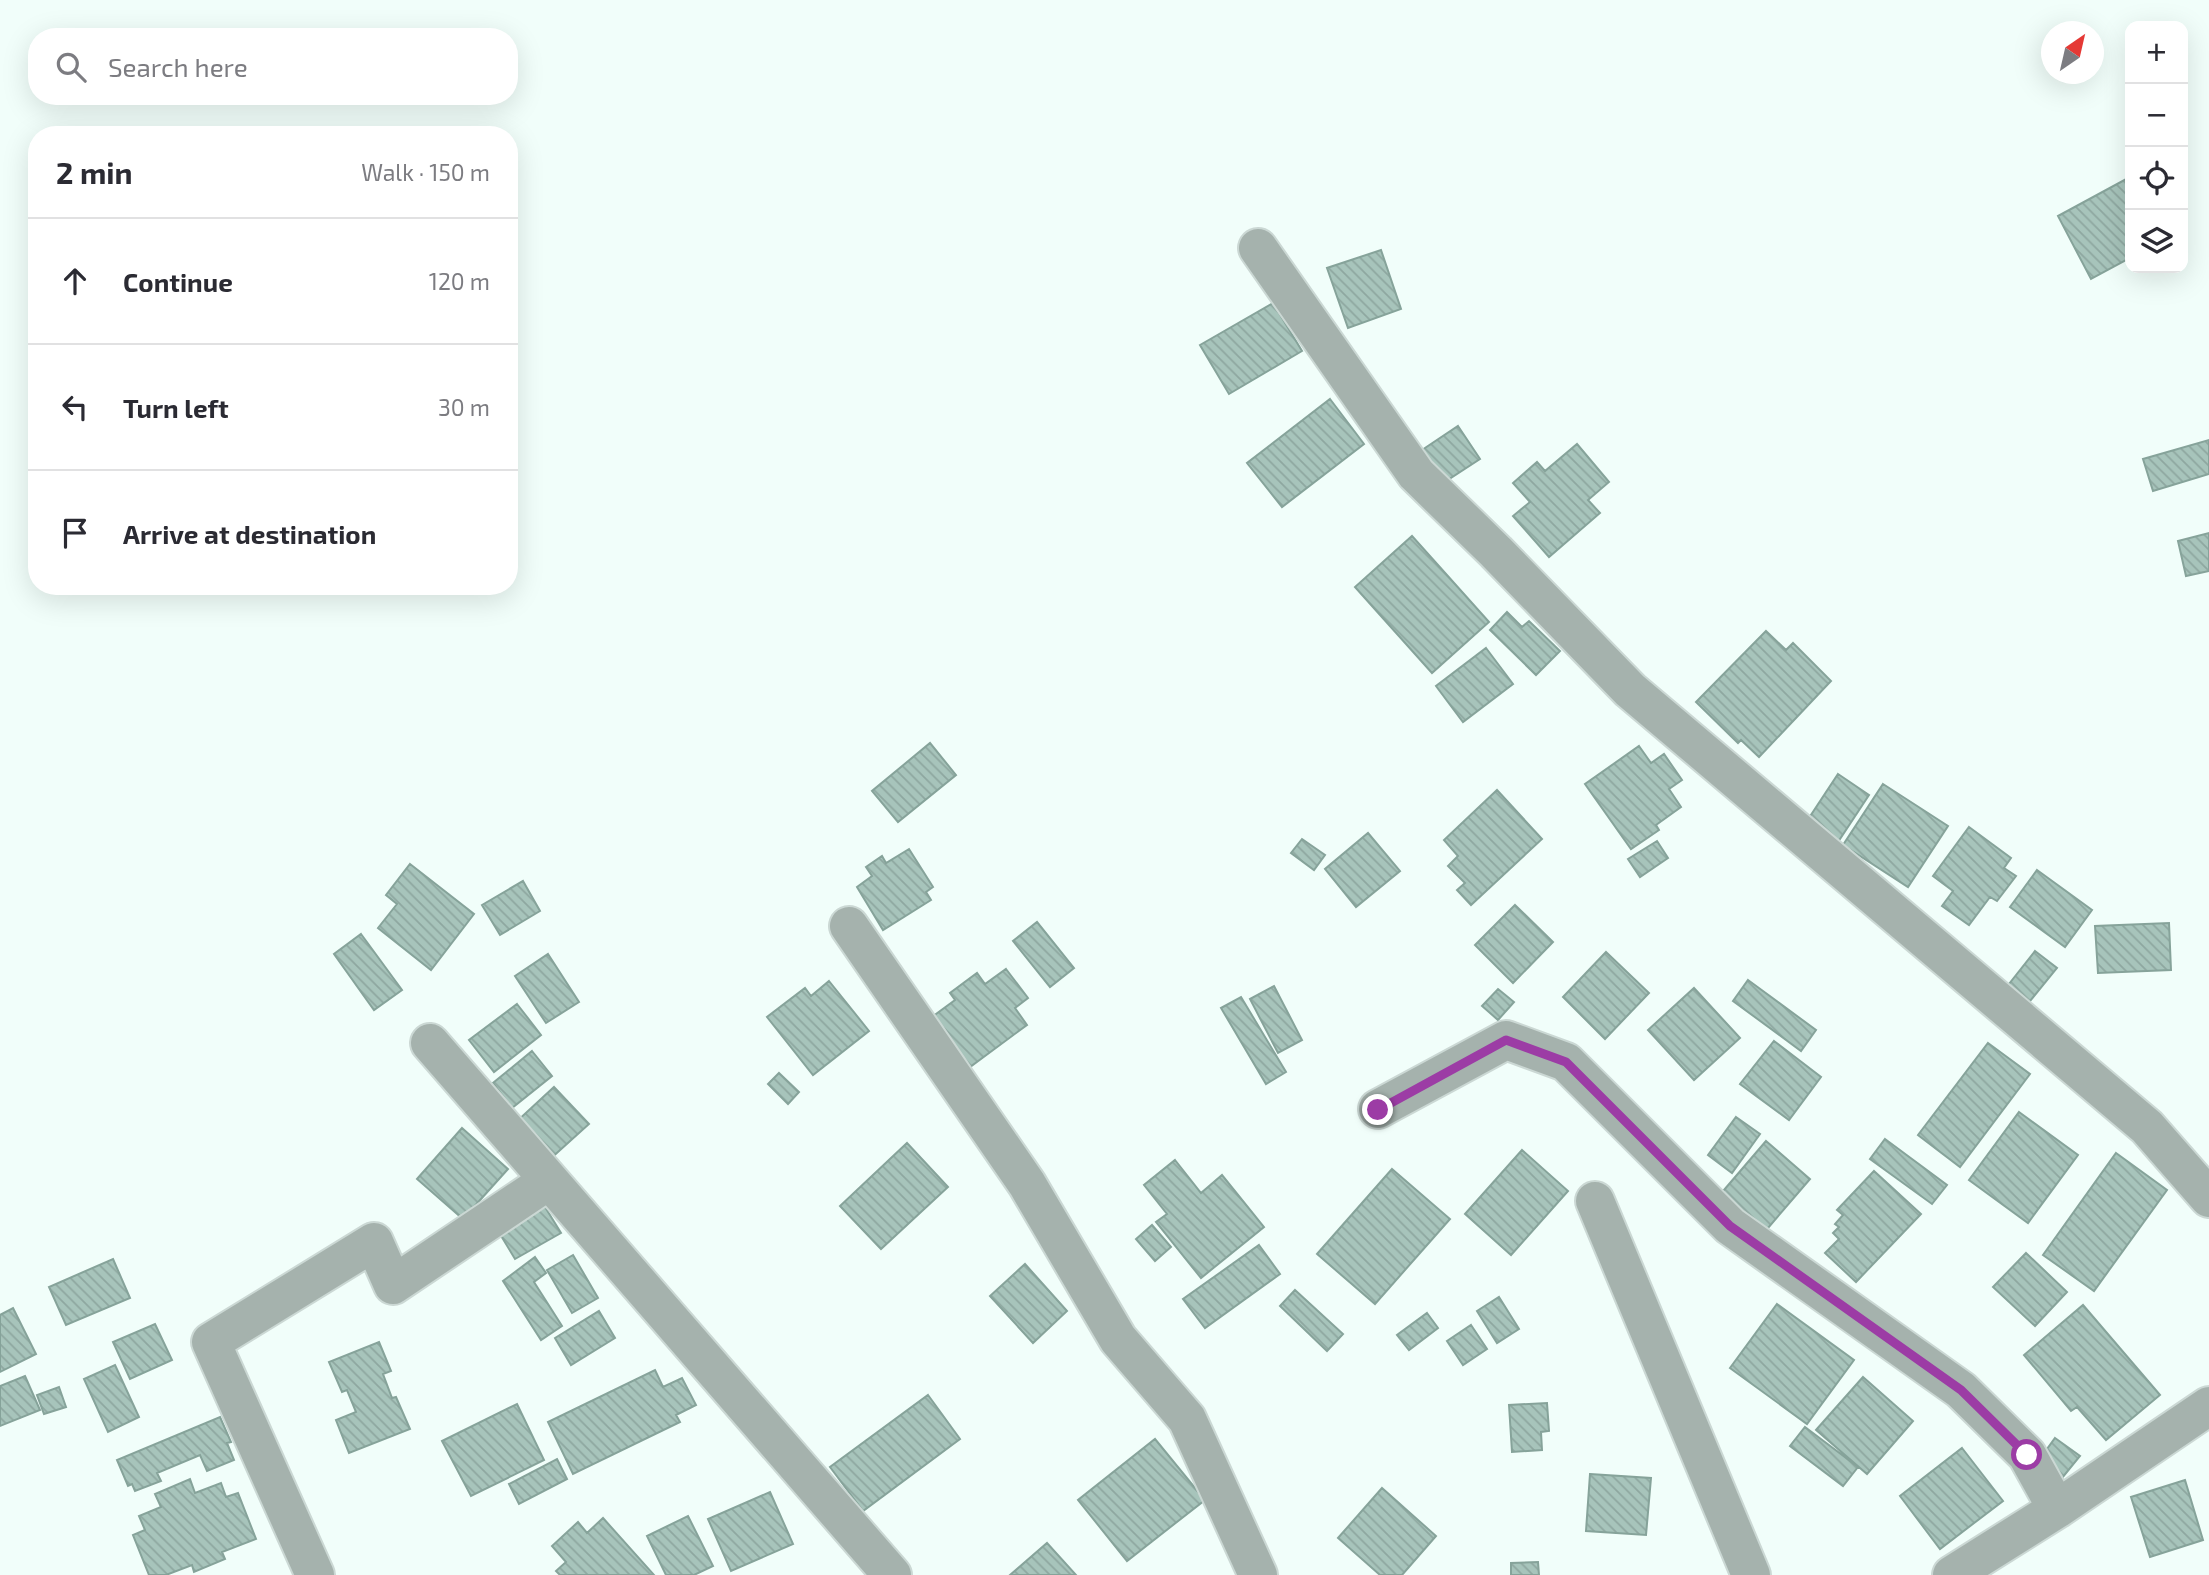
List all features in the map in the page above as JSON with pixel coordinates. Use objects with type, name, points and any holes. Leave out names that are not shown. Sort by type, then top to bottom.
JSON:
[{"type":"street","points":[[1258,248],[1416,474],[1630,690],[2147,1127],[2209,1198]]},
{"type":"street","points":[[849,926],[1027,1184],[1118,1339],[1187,1419],[1258,1575]]},
{"type":"street","points":[[1378,1110],[1506,1040],[1566,1062],[1730,1226],[1961,1390],[2027,1455],[2057,1509]]},
{"type":"street","points":[[430,1043],[892,1575]]},
{"type":"street","points":[[315,1575],[211,1342],[374,1242],[393,1285],[548,1181]]},
{"type":"street","points":[[1595,1202],[1751,1575]]},
{"type":"street","points":[[1952,1575],[2057,1509],[2209,1406]]},
{"type":"building","points":[[2125,180],[2125,261],[2091,279],[2058,216]]},
{"type":"building","points":[[1381,250],[1401,309],[1348,328],[1327,268]]},
{"type":"building","points":[[1273,303],[1302,351],[1229,394],[1200,345]]},
{"type":"building","points":[[1330,399],[1364,444],[1282,507],[1247,463]]},
{"type":"building","points":[[1458,426],[1480,459],[1443,483],[1422,450]]},
{"type":"building","points":[[2209,440],[2209,474],[2153,491],[2143,459]]},
{"type":"building","points":[[1577,444],[1609,482],[1588,500],[1600,513],[1549,557],[1513,516],[1530,502],[1513,483],[1537,462],[1545,471]]},
{"type":"building","points":[[2209,533],[2209,571],[2186,576],[2178,541]]},
{"type":"building","points":[[1412,536],[1489,622],[1432,673],[1355,587]]},
{"type":"building","points":[[1507,612],[1522,627],[1529,621],[1560,651],[1536,675],[1490,630]]},
{"type":"building","points":[[1766,631],[1786,650],[1793,643],[1831,681],[1759,757],[1741,740],[1738,743],[1696,702]]},
{"type":"building","points":[[1486,648],[1513,684],[1463,722],[1436,686]]},
{"type":"building","points":[[930,743],[956,775],[898,822],[872,791]]},
{"type":"building","points":[[1639,746],[1651,763],[1664,754],[1682,780],[1669,789],[1681,807],[1656,825],[1659,830],[1631,849],[1585,784]]},
{"type":"building","points":[[1838,774],[1869,795],[1836,845],[1805,824]]},
{"type":"building","points":[[1883,784],[1948,826],[1908,887],[1843,845]]},
{"type":"building","points":[[1497,790],[1542,839],[1471,905],[1457,890],[1465,883],[1448,866],[1458,856],[1444,840]]},
{"type":"building","points":[[1969,827],[2011,858],[2004,868],[2016,876],[1997,901],[1990,897],[1969,925],[1942,906],[1953,891],[1933,876]]},
{"type":"building","points":[[1368,833],[1400,871],[1356,907],[1325,869]]},
{"type":"building","points":[[1302,839],[1325,855],[1314,870],[1291,853]]},
{"type":"building","points":[[1657,841],[1668,858],[1640,877],[1628,859]]},
{"type":"building","points":[[909,849],[933,887],[926,892],[931,900],[883,930],[857,887],[872,876],[866,867],[882,856],[886,863]]},
{"type":"building","points":[[410,864],[474,914],[431,970],[378,928],[397,904],[386,895]]},
{"type":"building","points":[[2037,870],[2092,910],[2065,947],[2010,907]]},
{"type":"building","points":[[523,881],[540,911],[500,935],[482,905]]},
{"type":"building","points":[[1515,905],[1553,942],[1513,983],[1475,945]]},
{"type":"building","points":[[1037,922],[1074,968],[1050,987],[1013,941]]},
{"type":"building","points":[[2169,923],[2171,970],[2098,973],[2095,926]]},
{"type":"building","points":[[361,934],[402,990],[374,1010],[334,954]]},
{"type":"building","points":[[2035,951],[2057,968],[2026,1006],[2005,989]]},
{"type":"building","points":[[1606,952],[1649,993],[1605,1039],[1563,997]]},
{"type":"building","points":[[548,954],[579,1002],[546,1023],[515,976]]},
{"type":"building","points":[[1006,969],[1028,998],[1015,1008],[1027,1025],[970,1067],[932,1017],[955,1000],[950,993],[977,973],[985,984]]},
{"type":"building","points":[[1748,980],[1816,1030],[1801,1051],[1733,1001]]},
{"type":"building","points":[[829,981],[869,1031],[813,1075],[767,1017],[805,988],[811,996]]},
{"type":"building","points":[[1274,986],[1302,1040],[1278,1053],[1250,999]]},
{"type":"building","points":[[1694,988],[1740,1038],[1694,1080],[1648,1030]]},
{"type":"building","points":[[1498,989],[1514,1002],[1498,1020],[1482,1006]]},
{"type":"building","points":[[1241,997],[1286,1072],[1266,1084],[1221,1008]]},
{"type":"building","points":[[517,1004],[541,1035],[494,1072],[469,1040]]},
{"type":"building","points":[[1774,1041],[1821,1077],[1789,1120],[1740,1084]]},
{"type":"building","points":[[1988,1043],[2030,1074],[1960,1167],[1918,1135]]},
{"type":"building","points":[[532,1051],[552,1076],[512,1108],[493,1083]]},
{"type":"building","points":[[779,1073],[799,1092],[788,1104],[768,1084]]},
{"type":"building","points":[[554,1087],[589,1124],[549,1160],[515,1123]]},
{"type":"building","points":[[2019,1112],[2078,1155],[2028,1223],[1969,1180]]},
{"type":"building","points":[[1736,1117],[1760,1134],[1732,1173],[1708,1155]]},
{"type":"building","points":[[462,1128],[508,1169],[463,1219],[417,1179]]},
{"type":"building","points":[[1885,1139],[1947,1185],[1932,1204],[1870,1159]]},
{"type":"building","points":[[1766,1141],[1810,1179],[1762,1235],[1718,1197]]},
{"type":"building","points":[[907,1143],[948,1187],[881,1249],[840,1206]]},
{"type":"building","points":[[1522,1150],[1568,1191],[1511,1255],[1465,1214]]},
{"type":"building","points":[[2116,1153],[2167,1190],[2094,1291],[2043,1255]]},
{"type":"building","points":[[1175,1160],[1201,1193],[1222,1175],[1264,1227],[1201,1278],[1156,1222],[1167,1214],[1144,1185]]},
{"type":"building","points":[[1392,1169],[1450,1219],[1375,1304],[1317,1254]]},
{"type":"building","points":[[1874,1171],[1921,1214],[1856,1282],[1825,1253],[1839,1239],[1833,1233],[1839,1227],[1835,1224],[1843,1215],[1837,1210]]},
{"type":"building","points":[[545,1207],[561,1233],[515,1259],[500,1234]]},
{"type":"building","points":[[1152,1225],[1171,1247],[1155,1261],[1136,1239]]},
{"type":"building","points":[[1259,1245],[1280,1274],[1205,1328],[1183,1299]]},
{"type":"building","points":[[2026,1253],[2067,1292],[2035,1326],[1993,1287]]},
{"type":"building","points":[[573,1255],[598,1298],[572,1313],[547,1270]]},
{"type":"building","points":[[535,1257],[546,1273],[534,1282],[562,1326],[541,1340],[503,1281]]},
{"type":"building","points":[[113,1259],[130,1298],[66,1325],[49,1287]]},
{"type":"building","points":[[1025,1264],[1067,1311],[1033,1343],[990,1296]]},
{"type":"building","points":[[1295,1290],[1343,1334],[1327,1351],[1280,1306]]},
{"type":"building","points":[[1499,1297],[1519,1329],[1497,1343],[1477,1311]]},
{"type":"building","points":[[1777,1304],[1854,1360],[1807,1424],[1730,1368]]},
{"type":"building","points":[[2083,1305],[2160,1395],[2106,1440],[2077,1407],[2071,1411],[2024,1355]]},
{"type":"building","points":[[13,1308],[36,1354],[0,1372],[0,1315]]},
{"type":"building","points":[[599,1311],[615,1338],[571,1365],[555,1338]]},
{"type":"building","points":[[1427,1313],[1438,1328],[1409,1350],[1397,1335]]},
{"type":"building","points":[[155,1324],[172,1360],[130,1379],[113,1342]]},
{"type":"building","points":[[1471,1325],[1487,1349],[1463,1365],[1447,1341]]},
{"type":"building","points":[[379,1342],[391,1371],[383,1374],[392,1398],[396,1397],[410,1429],[349,1453],[336,1420],[356,1412],[347,1390],[342,1392],[329,1362]]},
{"type":"building","points":[[115,1365],[139,1417],[108,1432],[84,1379]]},
{"type":"building","points":[[655,1370],[663,1387],[682,1378],[696,1405],[676,1415],[680,1422],[573,1474],[548,1422]]},
{"type":"building","points":[[25,1376],[40,1410],[0,1426],[0,1386]]},
{"type":"building","points":[[1863,1377],[1913,1421],[1867,1474],[1816,1430]]},
{"type":"building","points":[[59,1387],[66,1407],[44,1414],[37,1395]]},
{"type":"building","points":[[928,1395],[960,1439],[863,1511],[830,1467]]},
{"type":"building","points":[[1547,1403],[1549,1431],[1541,1432],[1542,1450],[1512,1452],[1509,1405]]},
{"type":"building","points":[[517,1404],[544,1460],[471,1496],[442,1441]]},
{"type":"building","points":[[220,1417],[231,1442],[227,1443],[234,1460],[207,1471],[200,1455],[157,1473],[161,1481],[135,1491],[132,1484],[128,1486],[117,1460]]},
{"type":"building","points":[[1805,1427],[1858,1467],[1843,1486],[1790,1446]]},
{"type":"building","points":[[2055,1438],[2080,1456],[2062,1478],[2039,1460]]},
{"type":"building","points":[[1155,1439],[1205,1500],[1127,1561],[1078,1500]]},
{"type":"building","points":[[1962,1448],[2003,1501],[1940,1549],[1900,1496]]},
{"type":"building","points":[[557,1459],[567,1479],[519,1504],[509,1484]]},
{"type":"building","points":[[1590,1474],[1651,1478],[1646,1535],[1586,1531]]},
{"type":"building","points":[[190,1479],[195,1493],[221,1483],[226,1497],[238,1493],[256,1539],[222,1552],[225,1559],[194,1572],[192,1565],[166,1575],[149,1575],[133,1535],[145,1530],[139,1516],[161,1507],[155,1494]]},
{"type":"building","points":[[2185,1480],[2203,1540],[2150,1557],[2131,1497]]},
{"type":"building","points":[[1382,1488],[1436,1536],[1402,1575],[1380,1575],[1338,1538]]},
{"type":"building","points":[[770,1492],[793,1544],[731,1571],[708,1519]]},
{"type":"building","points":[[688,1516],[713,1566],[694,1575],[666,1575],[647,1536]]},
{"type":"building","points":[[603,1518],[654,1575],[560,1575],[556,1571],[566,1562],[552,1546],[578,1522],[587,1533]]},
{"type":"building","points":[[1047,1543],[1076,1575],[1010,1575]]},
{"type":"building","points":[[1538,1562],[1539,1575],[1511,1575],[1511,1563]]},
{"type":"route","points":[[1378,1110],[1506,1040],[1566,1062],[1730,1226],[1961,1390],[2027,1455]]}]
